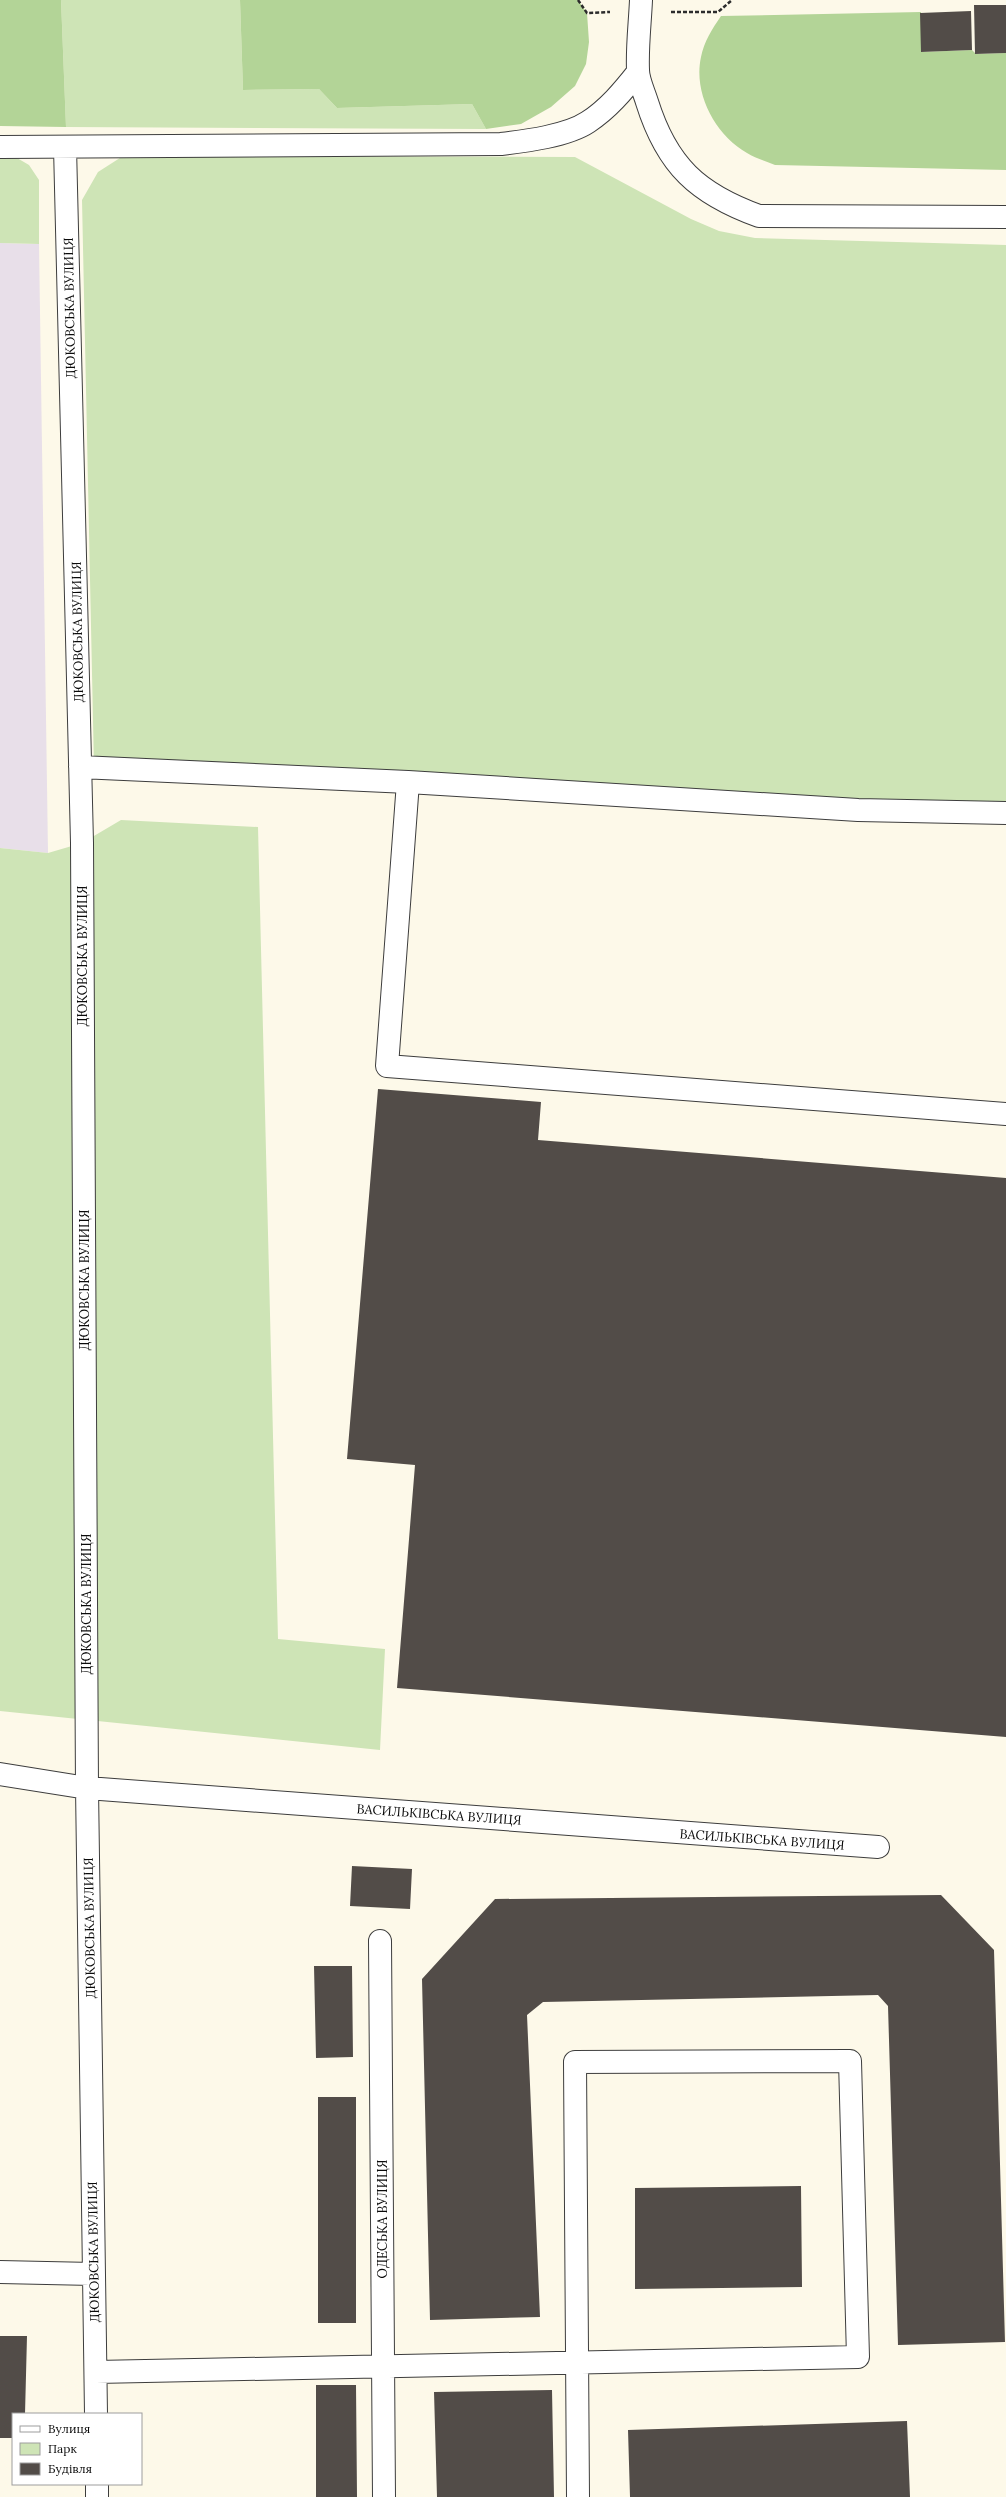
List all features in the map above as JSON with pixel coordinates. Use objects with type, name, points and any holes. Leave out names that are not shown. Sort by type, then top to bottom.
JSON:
[{"type":"street","points":[[641,0],[638,72],[662,142],[679,167],[704,189],[730,205],[760,216],[1006,217]]},
{"type":"street","points":[[0,147],[501,144],[545,138],[587,123],[615,100],[638,72]]},
{"type":"street","name":"ДЮКОВСЬКА ВУЛИЦЯ","points":[[65,147],[80,767],[87,1788],[96,2413]]},
{"type":"street","points":[[80,767],[408,782],[858,810],[1006,813]]},
{"type":"street","points":[[408,782],[387,1066],[1006,1114]]},
{"type":"street","name":"ВАСИЛЬКІВСЬКА ВУЛИЦЯ","points":[[0,1774],[87,1788],[878,1847]]},
{"type":"street","name":"ОДЕСЬКА ВУЛИЦЯ","points":[[380,1941],[384,2497]]},
{"type":"street","points":[[96,2372],[576,2362],[858,2357],[850,2061],[574,2062],[576,2362],[578,2497]]},
{"type":"street","points":[[0,2272],[93,2274]]},
{"type":"street","points":[[97,2485],[97,2497]]},
{"type":"shaded area","points":[[0,243],[39,244],[48,853],[0,848]]},
{"type":"green space","points":[[0,0],[61,0],[66,127],[0,126]]},
{"type":"green space","points":[[61,0],[240,0],[243,90],[319,89],[337,108],[472,104],[486,129],[66,127]]},
{"type":"green space","points":[[240,0],[578,0],[587,13],[589,42],[586,64],[575,86],[551,107],[521,124],[486,129],[472,104],[337,108],[319,89],[243,90]]},
{"type":"green space","points":[[921,12],[921,52],[972,50],[976,54],[1006,53],[1006,170],[775,165],[750,155],[736,145],[716,124],[709,112],[700,85],[699,71],[704,46],[721,16]]},
{"type":"green space","points":[[0,148],[29,165],[39,180],[39,244],[0,243]]},
{"type":"green space","points":[[123,156],[575,157],[691,219],[719,231],[755,238],[1006,245],[1006,813],[94,768],[82,200],[98,172]]},
{"type":"green space","points":[[121,820],[258,827],[278,1639],[385,1649],[380,1750],[0,1711],[0,848],[48,853],[82,843]]},
{"type":"building","points":[[974,5],[1006,5],[1006,53],[975,54]]},
{"type":"building","points":[[971,11],[972,50],[921,52],[920,13]]},
{"type":"building","points":[[378,1089],[541,1102],[538,1140],[1006,1178],[1006,1737],[397,1688],[415,1465],[347,1459]]},
{"type":"building","points":[[352,1866],[412,1869],[410,1909],[350,1906]]},
{"type":"building","points":[[941,1895],[994,1950],[1005,2342],[898,2345],[888,2006],[878,1995],[543,2002],[527,2015],[540,2317],[430,2320],[422,1979],[495,1899]]},
{"type":"building","points":[[314,1966],[352,1966],[353,2057],[316,2058]]},
{"type":"building","points":[[318,2097],[356,2097],[356,2323],[318,2323]]},
{"type":"building","points":[[801,2186],[802,2287],[635,2289],[635,2188]]},
{"type":"building","points":[[0,2336],[27,2336],[25,2413],[12,2413],[12,2438],[0,2438]]},
{"type":"building","points":[[316,2385],[356,2385],[357,2497],[316,2497]]},
{"type":"building","points":[[552,2390],[554,2497],[437,2497],[434,2392]]},
{"type":"building","points":[[907,2421],[910,2497],[630,2497],[628,2430]]}]
